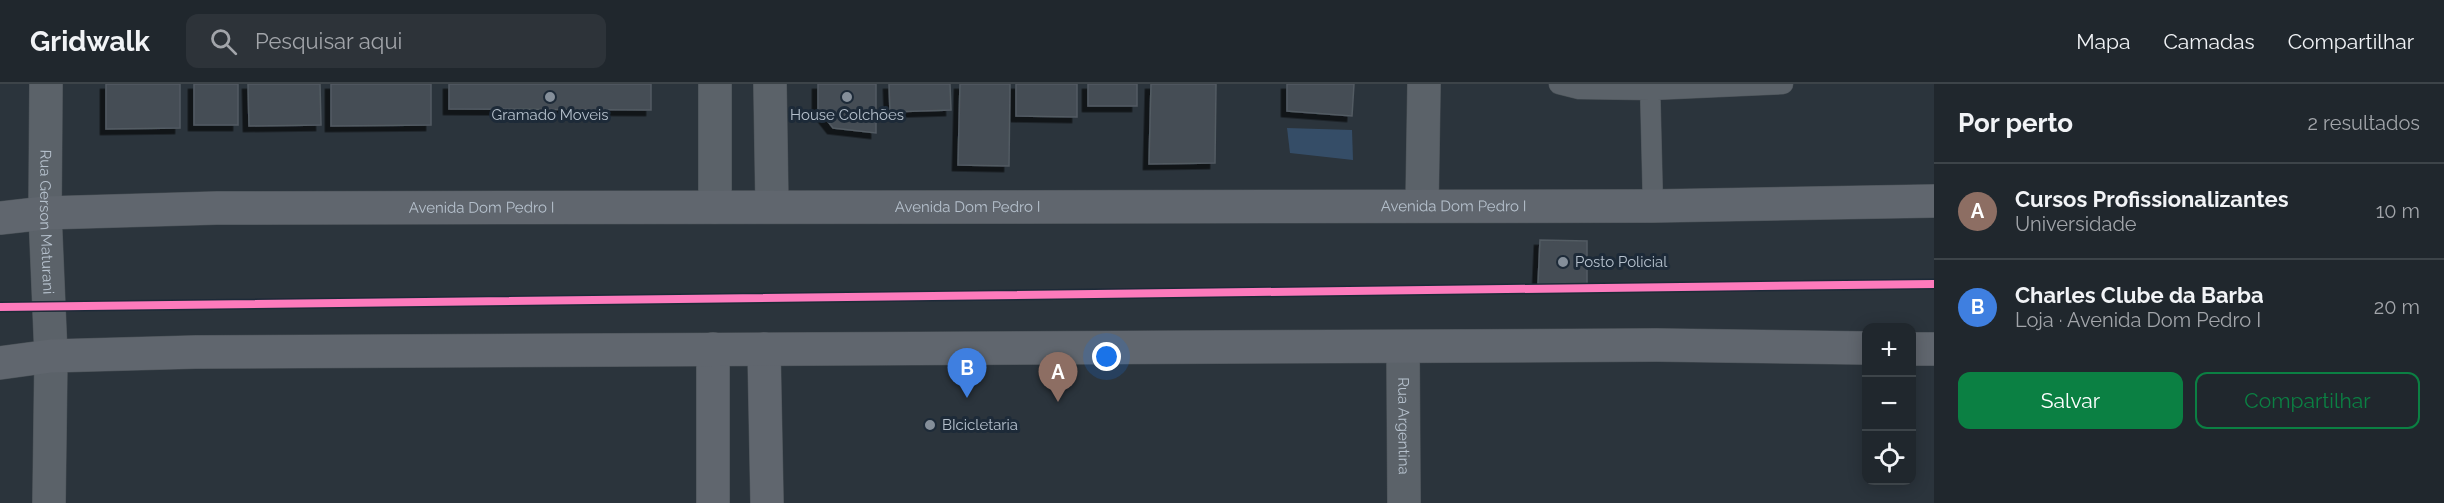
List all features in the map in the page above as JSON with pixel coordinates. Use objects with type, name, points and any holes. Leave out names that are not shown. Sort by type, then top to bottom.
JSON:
[{"type":"main road","name":"Avenida Dom Pedro I","points":[[0,218],[45,213],[217,208],[1653,206],[1934,201]]},
{"type":"main road","points":[[0,363],[51,356],[196,352],[1657,345],[1862,348]]},
{"type":"main road","points":[[713,349],[713,503]]},
{"type":"main road","points":[[764,349],[767,503]]},
{"type":"main road","points":[[1916,349],[1934,349]]},
{"type":"street","name":"Rua Gerson Maturani","points":[[46,84],[45,213],[51,356],[49,503]]},
{"type":"street","points":[[715,84],[715,207]]},
{"type":"street","points":[[770,84],[772,206]]},
{"type":"street","points":[[1422,206],[1424,84]]},
{"type":"street","name":"Rua Argentina","points":[[1403,348],[1404,503]]},
{"type":"lane","points":[[1559,84],[1579,89],[1783,84]]},
{"type":"lane","points":[[1650,87],[1653,206]]},
{"type":"water","points":[[1287,128],[1352,130],[1353,160],[1290,153]]},
{"type":"building","points":[[106,84],[180,84],[180,128],[106,129]]},
{"type":"building","points":[[194,84],[238,84],[238,125],[194,125]]},
{"type":"building","points":[[248,84],[320,84],[321,125],[249,126]]},
{"type":"building","points":[[331,84],[431,84],[431,125],[331,126]]},
{"type":"building","name":"Gramado Moveis","points":[[449,84],[651,84],[651,110],[449,109]]},
{"type":"building","name":"House Colchões","points":[[818,84],[876,84],[876,133],[833,128],[818,109]]},
{"type":"building","points":[[889,84],[950,84],[951,110],[890,112]]},
{"type":"building","points":[[960,84],[1010,84],[1009,166],[958,165]]},
{"type":"building","points":[[1016,84],[1077,84],[1077,117],[1016,116]]},
{"type":"building","points":[[1088,84],[1137,84],[1137,106],[1088,106]]},
{"type":"building","points":[[1151,84],[1216,84],[1215,163],[1149,164]]},
{"type":"building","points":[[1287,84],[1354,84],[1352,116],[1287,111]]},
{"type":"building","name":"Posto Policial","points":[[1540,240],[1587,241],[1587,284],[1538,284]]},
{"type":"cycle path","points":[[0,307],[1934,284]]},
{"type":"place","name":"Gramado Moveis","points":[[550,97]]},
{"type":"place","name":"House Colchões","points":[[847,97]]},
{"type":"place","name":"Posto Policial","points":[[1563,262]]},
{"type":"place","name":"Charles Clube da Barba","points":[[967,398]]},
{"type":"place","name":"Cursos Profissionalizantes","points":[[1058,402]]},
{"type":"place","name":"BIcicletaria","points":[[930,425]]}]
